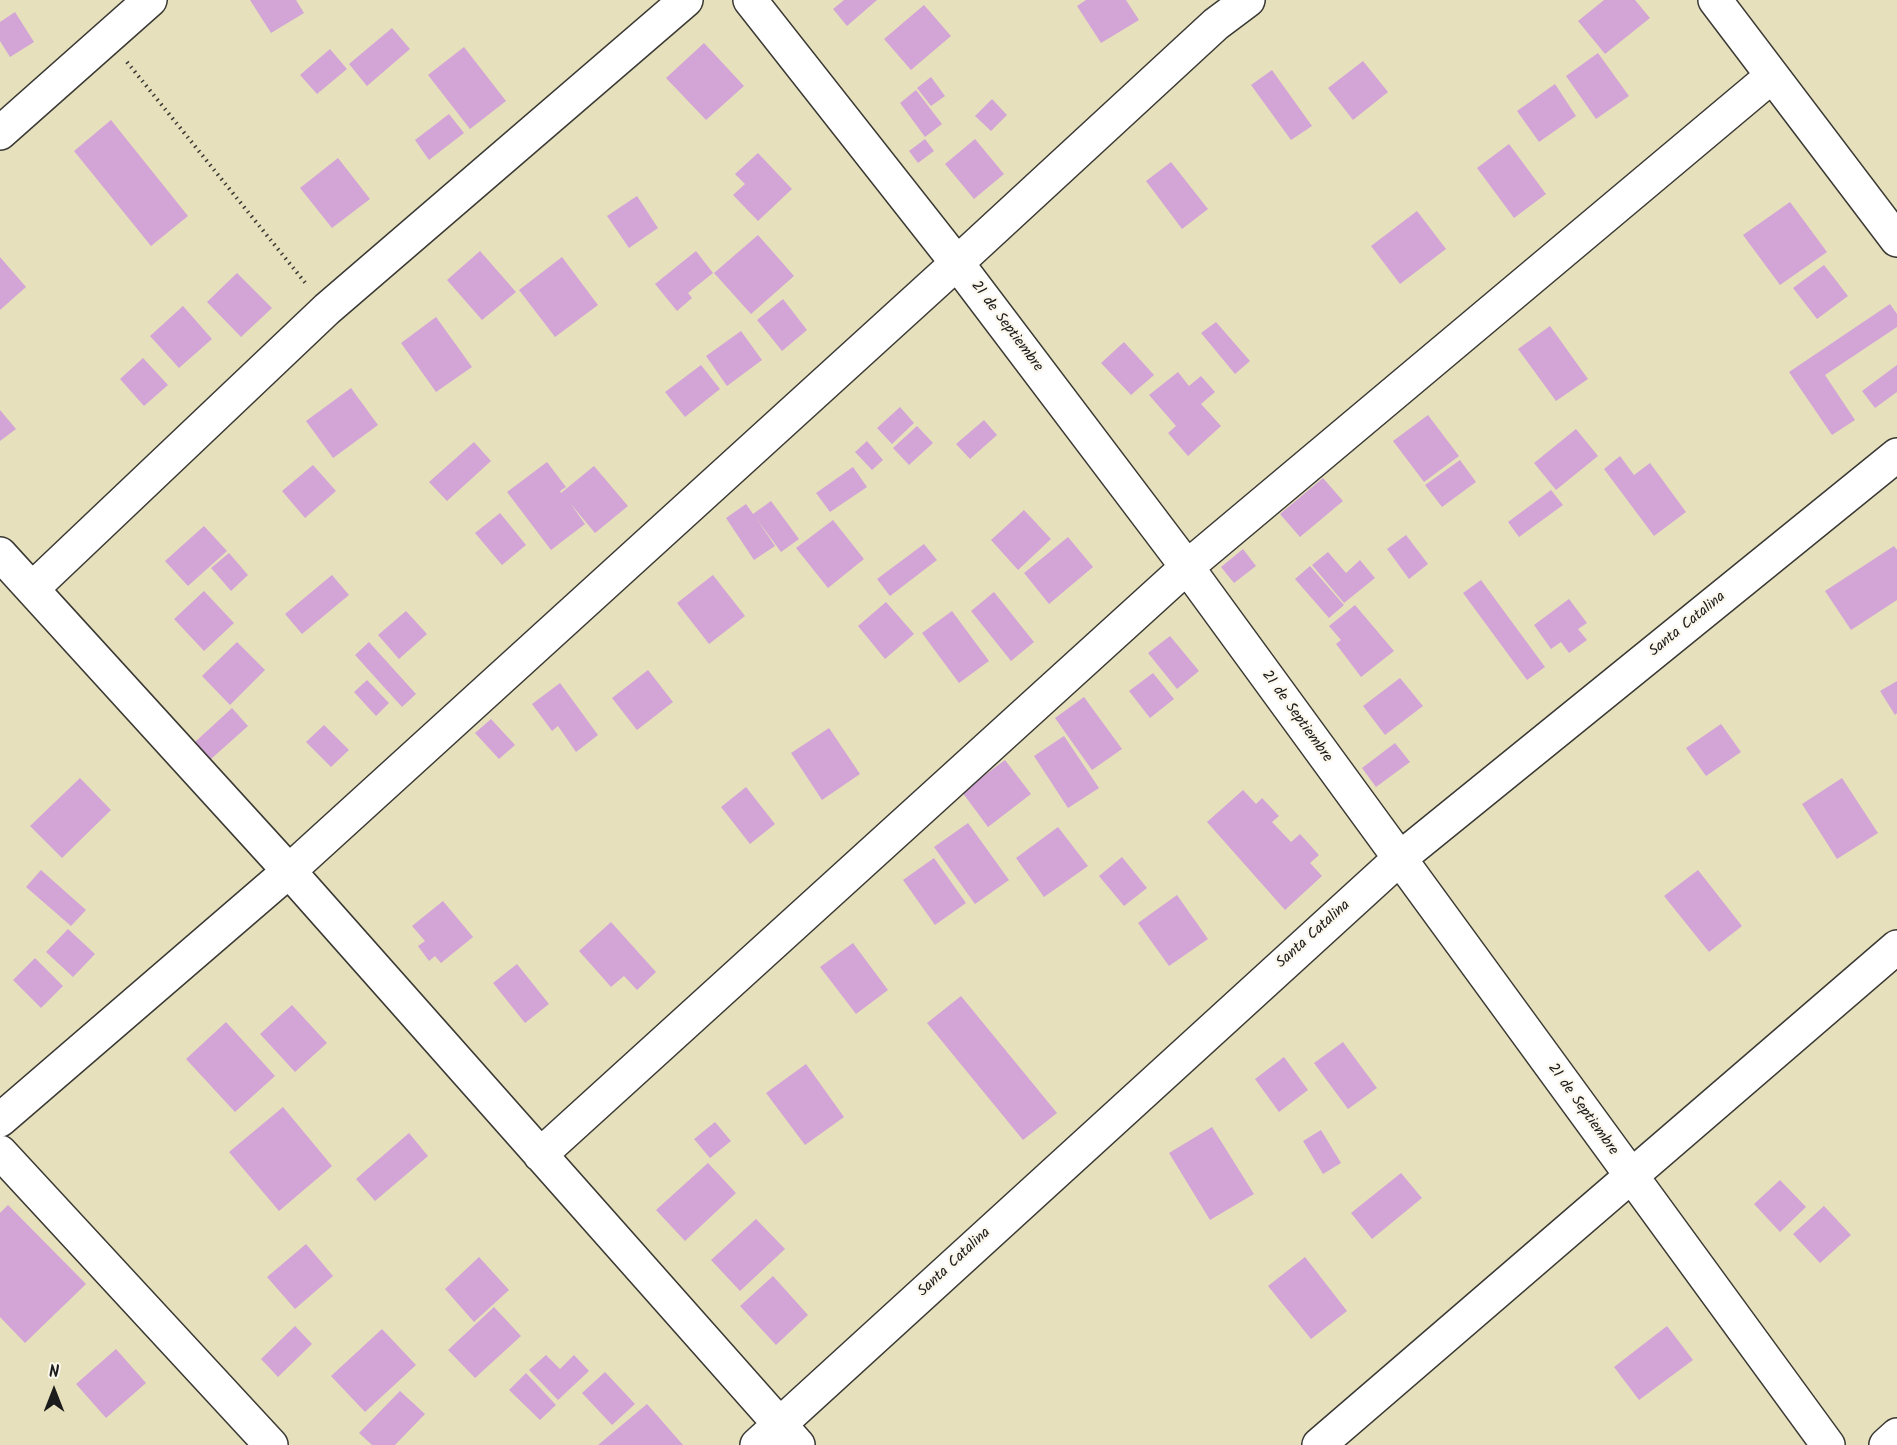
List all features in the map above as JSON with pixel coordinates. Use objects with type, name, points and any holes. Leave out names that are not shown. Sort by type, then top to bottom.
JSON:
[{"type":"street","points":[[0,133],[150,0]]},
{"type":"street","points":[[32,589],[327,309],[686,0]]},
{"type":"street","name":"21 de Septiembre","points":[[750,0],[957,263],[1187,567],[1828,1445]]},
{"type":"street","points":[[0,1120],[289,871],[1216,24],[1248,0]]},
{"type":"street","points":[[1715,0],[1897,240]]},
{"type":"street","points":[[540,1155],[1187,567],[1772,76]]},
{"type":"street","name":"Santa Catalina","points":[[778,1438],[1399,858],[1897,455]]},
{"type":"street","points":[[0,554],[289,871],[540,1155],[778,1438]]},
{"type":"street","points":[[1319,1445],[1897,946]]},
{"type":"street","points":[[0,1152],[271,1445]]},
{"type":"street","points":[[1886,1445],[1897,1435]]},
{"type":"path","points":[[108,38],[327,309]]},
{"type":"building","points":[[250,0],[296,0],[304,13],[271,33]]},
{"type":"building","points":[[844,0],[877,0],[847,26],[833,9]]},
{"type":"building","points":[[1086,0],[1126,0],[1139,20],[1101,43],[1077,6]]},
{"type":"building","points":[[1604,0],[1635,0],[1650,18],[1605,54],[1578,21]]},
{"type":"building","points":[[924,5],[951,36],[911,70],[884,39]]},
{"type":"building","points":[[15,12],[34,42],[10,57],[0,41],[0,22]]},
{"type":"building","points":[[392,28],[410,49],[367,86],[349,64]]},
{"type":"building","points":[[704,43],[744,86],[706,120],[666,78]]},
{"type":"building","points":[[464,47],[506,101],[470,129],[428,75]]},
{"type":"building","points":[[330,49],[347,69],[317,94],[300,75]]},
{"type":"building","points":[[1598,53],[1629,96],[1596,119],[1566,76]]},
{"type":"building","points":[[1363,61],[1388,92],[1353,120],[1328,88]]},
{"type":"building","points":[[1272,70],[1312,126],[1291,140],[1251,85]]},
{"type":"building","points":[[931,77],[945,96],[931,106],[917,88]]},
{"type":"building","points":[[1555,84],[1576,116],[1539,142],[1517,111]]},
{"type":"building","points":[[916,90],[942,124],[925,137],[900,103]]},
{"type":"building","points":[[992,99],[1007,115],[991,131],[975,116]]},
{"type":"building","points":[[449,114],[464,133],[429,160],[415,140]]},
{"type":"building","points":[[111,120],[188,216],[151,246],[74,151]]},
{"type":"building","points":[[925,139],[934,151],[918,163],[909,151]]},
{"type":"building","points":[[975,139],[1004,174],[974,199],[945,164]]},
{"type":"building","points":[[1509,144],[1546,194],[1514,218],[1477,168]]},
{"type":"building","points":[[758,153],[792,189],[758,221],[733,195],[745,184],[735,174]]},
{"type":"building","points":[[338,158],[370,199],[332,228],[300,188]]},
{"type":"building","points":[[1171,162],[1208,209],[1182,229],[1146,181]]},
{"type":"building","points":[[637,196],[658,228],[629,248],[607,216]]},
{"type":"building","points":[[1790,202],[1827,252],[1780,285],[1743,235]]},
{"type":"building","points":[[1417,211],[1446,249],[1400,284],[1371,246]]},
{"type":"building","points":[[758,235],[794,276],[751,314],[714,273]]},
{"type":"building","points":[[480,251],[516,292],[482,320],[447,280]]},
{"type":"building","points":[[696,251],[713,273],[688,293],[692,298],[677,311],[655,284]]},
{"type":"building","points":[[0,257],[26,287],[0,310]]},
{"type":"building","points":[[562,257],[598,305],[555,337],[519,290]]},
{"type":"building","points":[[1824,265],[1848,296],[1817,319],[1793,288]]},
{"type":"building","points":[[237,273],[272,308],[241,337],[207,302]]},
{"type":"building","points":[[783,299],[807,330],[782,351],[757,320]]},
{"type":"building","points":[[1890,304],[1897,314],[1897,327],[1825,375],[1855,420],[1832,435],[1789,372]]},
{"type":"building","points":[[183,306],[212,339],[179,368],[150,336]]},
{"type":"building","points":[[436,317],[472,367],[436,392],[401,343]]},
{"type":"building","points":[[1216,322],[1250,361],[1235,374],[1201,333]]},
{"type":"building","points":[[1550,326],[1588,379],[1556,401],[1518,349]]},
{"type":"building","points":[[741,331],[762,360],[727,386],[706,356]]},
{"type":"building","points":[[1124,342],[1154,375],[1131,395],[1101,363]]},
{"type":"building","points":[[143,358],[168,385],[144,406],[120,379]]},
{"type":"building","points":[[701,365],[720,389],[685,417],[665,392]]},
{"type":"building","points":[[1897,365],[1897,392],[1875,408],[1862,391]]},
{"type":"building","points":[[1178,372],[1189,386],[1201,376],[1215,392],[1201,404],[1221,426],[1188,456],[1168,433],[1176,426],[1149,395]]},
{"type":"building","points":[[351,388],[378,425],[333,458],[306,421]]},
{"type":"building","points":[[900,407],[914,423],[892,444],[877,428]]},
{"type":"building","points":[[0,410],[16,429],[0,441]]},
{"type":"building","points":[[1428,415],[1459,456],[1424,482],[1393,441]]},
{"type":"building","points":[[984,420],[997,435],[970,459],[956,444]]},
{"type":"building","points":[[917,426],[933,443],[909,465],[893,448]]},
{"type":"building","points":[[1576,429],[1598,456],[1556,490],[1534,463]]},
{"type":"building","points":[[867,441],[883,460],[872,470],[855,452]]},
{"type":"building","points":[[474,442],[491,461],[447,501],[429,482]]},
{"type":"building","points":[[1620,456],[1634,475],[1650,463],[1686,512],[1654,536],[1604,469]]},
{"type":"building","points":[[1460,460],[1476,482],[1442,507],[1425,485]]},
{"type":"building","points":[[547,462],[566,487],[560,491],[561,493],[594,466],[628,506],[595,533],[570,503],[585,524],[551,550],[507,492]]},
{"type":"building","points":[[313,465],[336,491],[305,518],[282,491]]},
{"type":"building","points":[[853,467],[867,487],[830,512],[816,493]]},
{"type":"building","points":[[1323,478],[1343,501],[1300,537],[1280,514]]},
{"type":"building","points":[[1551,490],[1563,505],[1519,537],[1508,522]]},
{"type":"building","points":[[771,501],[799,539],[781,552],[756,518],[775,546],[754,560],[726,518],[746,504],[753,514]]},
{"type":"building","points":[[1024,510],[1051,539],[1018,570],[991,540]]},
{"type":"building","points":[[500,513],[526,545],[502,565],[475,533]]},
{"type":"building","points":[[833,520],[864,559],[828,588],[796,548]]},
{"type":"building","points":[[204,526],[227,551],[188,586],[165,561]]},
{"type":"building","points":[[1406,535],[1428,564],[1409,579],[1387,549]]},
{"type":"building","points":[[1068,537],[1093,567],[1049,604],[1024,573]]},
{"type":"building","points":[[924,544],[937,560],[890,596],[877,579]]},
{"type":"building","points":[[1894,546],[1897,550],[1897,600],[1851,630],[1825,591]]},
{"type":"building","points":[[1243,549],[1256,566],[1234,583],[1221,567]]},
{"type":"building","points":[[1328,552],[1346,573],[1360,560],[1375,578],[1344,603],[1312,565]]},
{"type":"building","points":[[229,553],[248,575],[231,591],[211,568]]},
{"type":"building","points":[[1310,566],[1344,605],[1329,618],[1295,579]]},
{"type":"building","points":[[332,575],[349,595],[302,634],[285,614]]},
{"type":"building","points":[[713,575],[745,616],[709,644],[677,603]]},
{"type":"building","points":[[1481,580],[1545,667],[1527,680],[1463,593]]},
{"type":"building","points":[[204,591],[234,623],[204,651],[174,619]]},
{"type":"building","points":[[994,592],[1034,642],[1011,661],[971,611]]},
{"type":"building","points":[[1569,599],[1587,623],[1578,629],[1587,640],[1569,653],[1561,642],[1551,649],[1534,625]]},
{"type":"building","points":[[886,602],[914,634],[885,659],[858,626]]},
{"type":"building","points":[[1355,605],[1394,651],[1361,677],[1336,644],[1341,640],[1329,626]]},
{"type":"building","points":[[406,611],[427,634],[399,659],[378,635]]},
{"type":"building","points":[[952,611],[989,661],[959,683],[922,633]]},
{"type":"building","points":[[1170,636],[1199,671],[1177,689],[1148,653]]},
{"type":"building","points":[[237,642],[265,670],[230,705],[202,676]]},
{"type":"building","points":[[369,642],[416,694],[402,707],[355,655]]},
{"type":"building","points":[[648,670],[673,702],[637,730],[612,698]]},
{"type":"building","points":[[1153,673],[1174,699],[1150,718],[1129,691]]},
{"type":"building","points":[[1400,678],[1423,706],[1385,735],[1363,706]]},
{"type":"building","points":[[367,680],[389,703],[376,716],[354,692]]},
{"type":"building","points":[[1897,681],[1897,713],[1895,715],[1880,691]]},
{"type":"building","points":[[560,683],[598,735],[576,752],[558,726],[552,731],[532,704]]},
{"type":"building","points":[[1084,697],[1122,749],[1092,770],[1055,718]]},
{"type":"building","points":[[232,708],[248,726],[211,759],[195,742]]},
{"type":"building","points":[[491,719],[515,745],[499,759],[475,733]]},
{"type":"building","points":[[1721,724],[1741,752],[1706,776],[1686,748]]},
{"type":"building","points":[[324,725],[349,750],[331,767],[306,742]]},
{"type":"building","points":[[829,728],[860,774],[822,800],[791,753]]},
{"type":"building","points":[[1064,736],[1099,788],[1068,808],[1034,756]]},
{"type":"building","points":[[1395,743],[1410,762],[1376,787],[1362,768]]},
{"type":"building","points":[[1005,760],[1031,794],[988,827],[962,792]]},
{"type":"building","points":[[80,778],[111,810],[62,858],[30,826]]},
{"type":"building","points":[[1842,778],[1878,833],[1837,859],[1802,804]]},
{"type":"building","points":[[746,787],[775,824],[750,844],[721,807]]},
{"type":"building","points":[[1243,790],[1256,804],[1262,798],[1279,816],[1272,822],[1291,842],[1300,834],[1319,855],[1310,863],[1322,876],[1285,910],[1207,822]]},
{"type":"building","points":[[968,823],[1009,880],[975,904],[934,847]]},
{"type":"building","points":[[1058,827],[1088,866],[1044,897],[1016,858]]},
{"type":"building","points":[[1122,857],[1147,888],[1124,906],[1099,876]]},
{"type":"building","points":[[934,858],[966,903],[935,925],[903,880]]},
{"type":"building","points":[[41,870],[86,910],[71,926],[26,887]]},
{"type":"building","points":[[1698,870],[1742,926],[1709,952],[1664,896]]},
{"type":"building","points":[[1177,895],[1208,939],[1169,966],[1138,923]]},
{"type":"building","points":[[443,901],[473,937],[441,963],[435,956],[429,961],[418,946],[425,941],[412,926]]},
{"type":"building","points":[[611,922],[656,972],[637,990],[624,976],[611,987],[579,951]]},
{"type":"building","points":[[68,929],[95,954],[73,977],[46,952]]},
{"type":"building","points":[[853,943],[888,990],[856,1014],[820,967]]},
{"type":"building","points":[[35,958],[63,986],[41,1008],[13,980]]},
{"type":"building","points":[[517,964],[549,1004],[525,1023],[493,983]]},
{"type":"building","points":[[961,996],[1057,1113],[1023,1140],[927,1023]]},
{"type":"building","points":[[292,1005],[327,1043],[295,1072],[260,1034]]},
{"type":"building","points":[[226,1022],[275,1076],[235,1112],[186,1059]]},
{"type":"building","points":[[1343,1042],[1377,1088],[1348,1109],[1314,1063]]},
{"type":"building","points":[[1284,1057],[1308,1090],[1279,1112],[1255,1079]]},
{"type":"building","points":[[806,1064],[844,1117],[805,1145],[766,1093]]},
{"type":"building","points":[[283,1107],[332,1166],[279,1211],[229,1152]]},
{"type":"building","points":[[715,1122],[731,1141],[710,1158],[694,1139]]},
{"type":"building","points":[[1212,1127],[1254,1194],[1210,1220],[1169,1153]]},
{"type":"building","points":[[1321,1130],[1341,1163],[1323,1174],[1303,1141]]},
{"type":"building","points":[[409,1133],[428,1156],[375,1201],[356,1179]]},
{"type":"building","points":[[708,1163],[736,1193],[685,1241],[656,1210]]},
{"type":"building","points":[[1401,1173],[1422,1198],[1372,1239],[1351,1213]]},
{"type":"building","points":[[1780,1180],[1806,1207],[1780,1232],[1754,1204]]},
{"type":"building","points":[[8,1205],[86,1284],[25,1343],[0,1317],[0,1213]]},
{"type":"building","points":[[1824,1206],[1851,1235],[1820,1263],[1793,1234]]},
{"type":"building","points":[[756,1219],[785,1249],[740,1291],[711,1260]]},
{"type":"building","points":[[306,1244],[333,1276],[295,1309],[267,1277]]},
{"type":"building","points":[[479,1257],[509,1290],[474,1322],[445,1289]]},
{"type":"building","points":[[1305,1257],[1347,1311],[1311,1339],[1268,1286]]},
{"type":"building","points":[[773,1276],[808,1315],[776,1345],[740,1306]]},
{"type":"building","points":[[494,1307],[521,1336],[475,1378],[448,1350]]},
{"type":"building","points":[[295,1326],[312,1344],[278,1377],[261,1359]]},
{"type":"building","points":[[1667,1326],[1693,1360],[1639,1400],[1614,1367]]},
{"type":"building","points":[[382,1329],[416,1365],[365,1412],[331,1376]]},
{"type":"building","points":[[116,1349],[146,1383],[106,1418],[76,1384]]},
{"type":"building","points":[[546,1355],[560,1369],[574,1355],[589,1371],[558,1400],[529,1370]]},
{"type":"building","points":[[605,1372],[635,1404],[612,1425],[582,1393]]},
{"type":"building","points":[[526,1373],[556,1405],[540,1420],[509,1390]]},
{"type":"building","points":[[400,1391],[425,1414],[395,1445],[372,1445],[359,1433]]},
{"type":"building","points":[[647,1404],[683,1445],[598,1445]]}]
